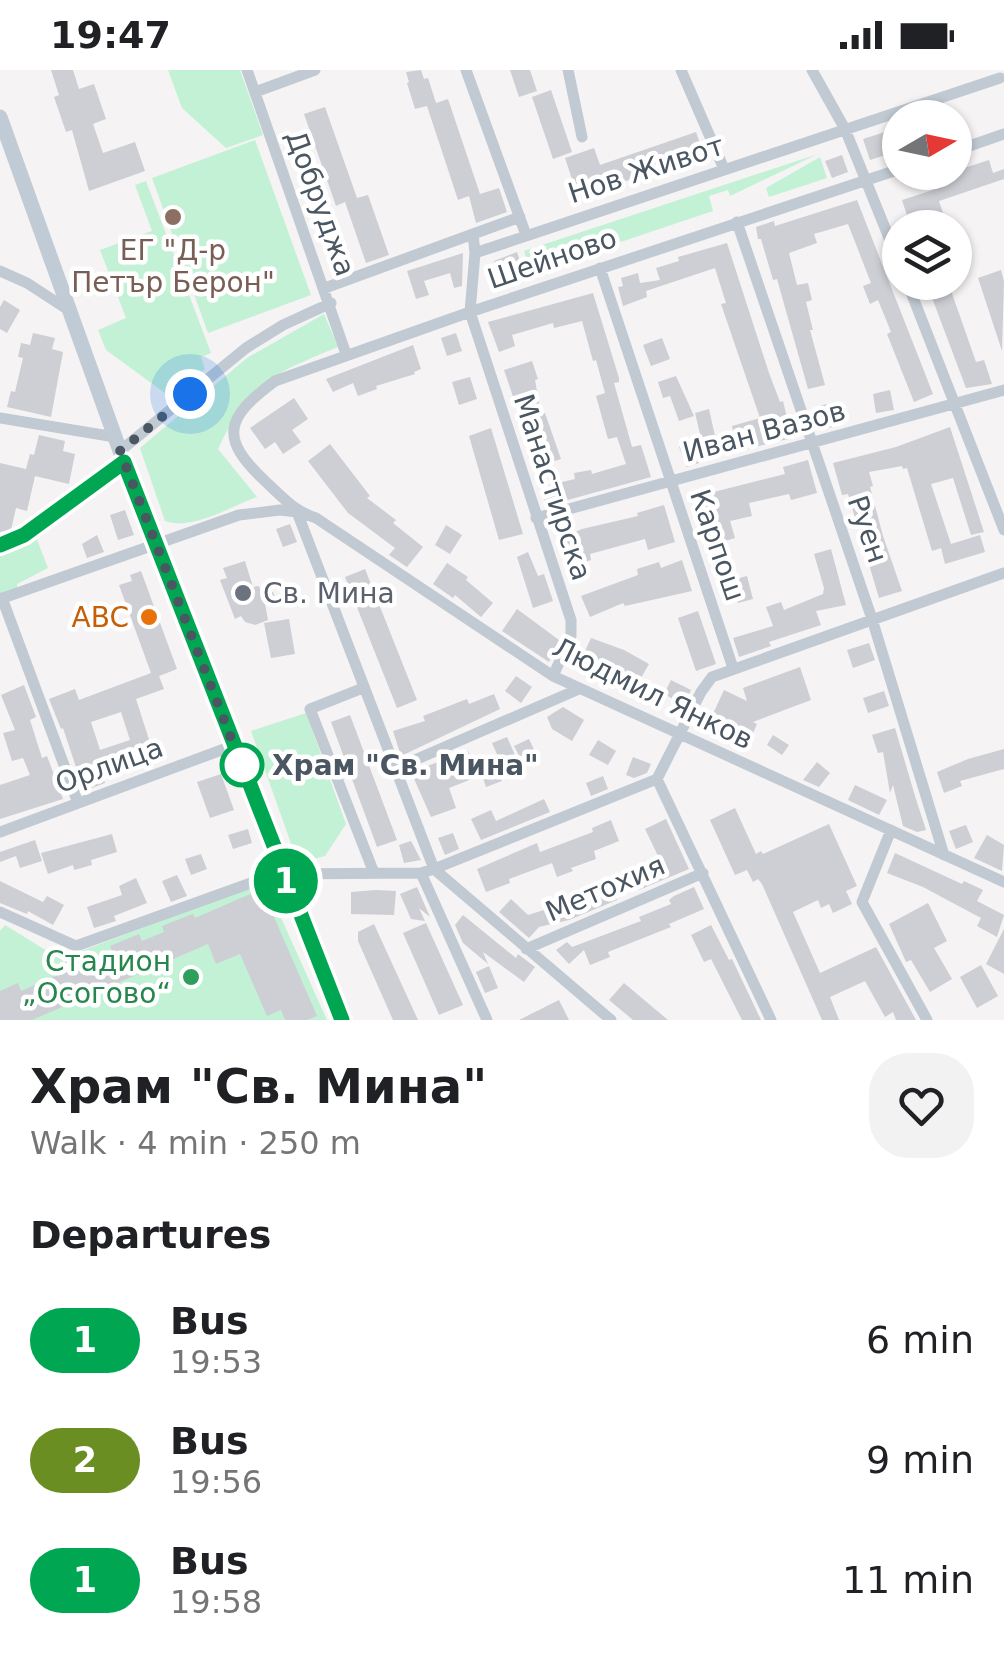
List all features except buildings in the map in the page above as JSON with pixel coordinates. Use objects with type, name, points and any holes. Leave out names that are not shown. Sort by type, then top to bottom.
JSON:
[{"type":"main road","points":[[0,117],[120,450],[235,745],[279,874],[342,1020]]},
{"type":"street","name":"Добруджа","points":[[247,70],[346,354]]},
{"type":"street","points":[[255,92],[315,70]]},
{"type":"street","points":[[466,70],[526,235]]},
{"type":"street","points":[[568,70],[582,137]]},
{"type":"street","points":[[680,70],[724,170]]},
{"type":"street","points":[[812,70],[845,130],[882,221]]},
{"type":"street","name":"Нов Живот","points":[[475,253],[1000,78]]},
{"type":"street","points":[[972,145],[1004,134]]},
{"type":"street","name":"Шейново","points":[[236,421],[252,398],[275,382],[346,354],[882,175]]},
{"type":"street","points":[[325,288],[520,218]]},
{"type":"street","name":"Руен","points":[[737,222],[872,618],[944,854]]},
{"type":"street","points":[[470,312],[473,234]]},
{"type":"street","name":"Карпош","points":[[600,268],[733,668]]},
{"type":"street","points":[[0,271],[68,308]]},
{"type":"street","points":[[914,300],[1004,530]]},
{"type":"street","points":[[0,545],[24,535],[120,450],[246,348],[282,325],[330,303]]},
{"type":"street","name":"Манастирска","points":[[470,312],[570,620],[572,636],[552,676]]},
{"type":"street","name":"Иван Вазов","points":[[536,518],[1004,390]]},
{"type":"street","points":[[0,418],[120,450]]},
{"type":"street","name":"Людмил Янков","points":[[236,421],[234,444],[240,457],[297,512],[316,518],[552,676],[1004,882]]},
{"type":"street","points":[[78,803],[1,599],[239,514],[297,512],[394,770],[427,871],[488,1020]]},
{"type":"street","points":[[0,912],[68,945],[84,945],[279,874],[427,871],[657,779],[712,677],[1004,573]]},
{"type":"street","points":[[363,688],[310,709],[374,873]]},
{"type":"street","points":[[394,770],[579,688]]},
{"type":"street","name":"Орлица","points":[[0,832],[235,745]]},
{"type":"street","points":[[657,779],[771,1020]]},
{"type":"street","points":[[891,830],[862,902],[927,1020]]},
{"type":"street","points":[[427,871],[611,1020]]},
{"type":"street","name":"Метохия","points":[[526,948],[704,873]]},
{"type":"green space","points":[[168,70],[240,70],[263,135],[226,148],[182,108]]},
{"type":"green space","points":[[255,140],[311,295],[208,333],[152,178]]},
{"type":"green space","points":[[818,154],[730,196],[728,190],[709,196],[713,211],[531,272],[524,251]]},
{"type":"green space","points":[[820,157],[827,178],[769,197],[766,188]]},
{"type":"green space","points":[[146,181],[211,353],[201,357],[205,369],[169,396],[106,350],[98,330],[126,318],[100,250],[152,231],[135,185]]},
{"type":"green space","points":[[324,314],[338,347],[280,373],[252,394],[218,449],[257,497],[187,523],[165,521],[140,448],[247,358]]},
{"type":"green space","points":[[36,537],[48,568],[17,584],[18,590],[0,596],[0,554]]},
{"type":"green space","points":[[306,713],[346,824],[325,856],[298,863],[251,731]]},
{"type":"green space","points":[[265,882],[327,1020],[0,1020],[0,931],[5,925],[60,959]]},
{"type":"bus line","name":"1","points":[[0,545],[24,535],[124,462],[342,1020]]},
{"type":"place","name":"ЕГ \"Д-р Петър Берон\"","points":[[173,217]]},
{"type":"place","name":"Св. Мина","points":[[243,593]]},
{"type":"place","name":"ABC","points":[[149,617]]},
{"type":"place","name":"Храм \"Св. Мина\"","points":[[242,765]]},
{"type":"place","name":"Стадион „Осогово“","points":[[191,977]]},
{"type":"route","points":[[190,394],[120,451],[248,782],[242,765]]}]
